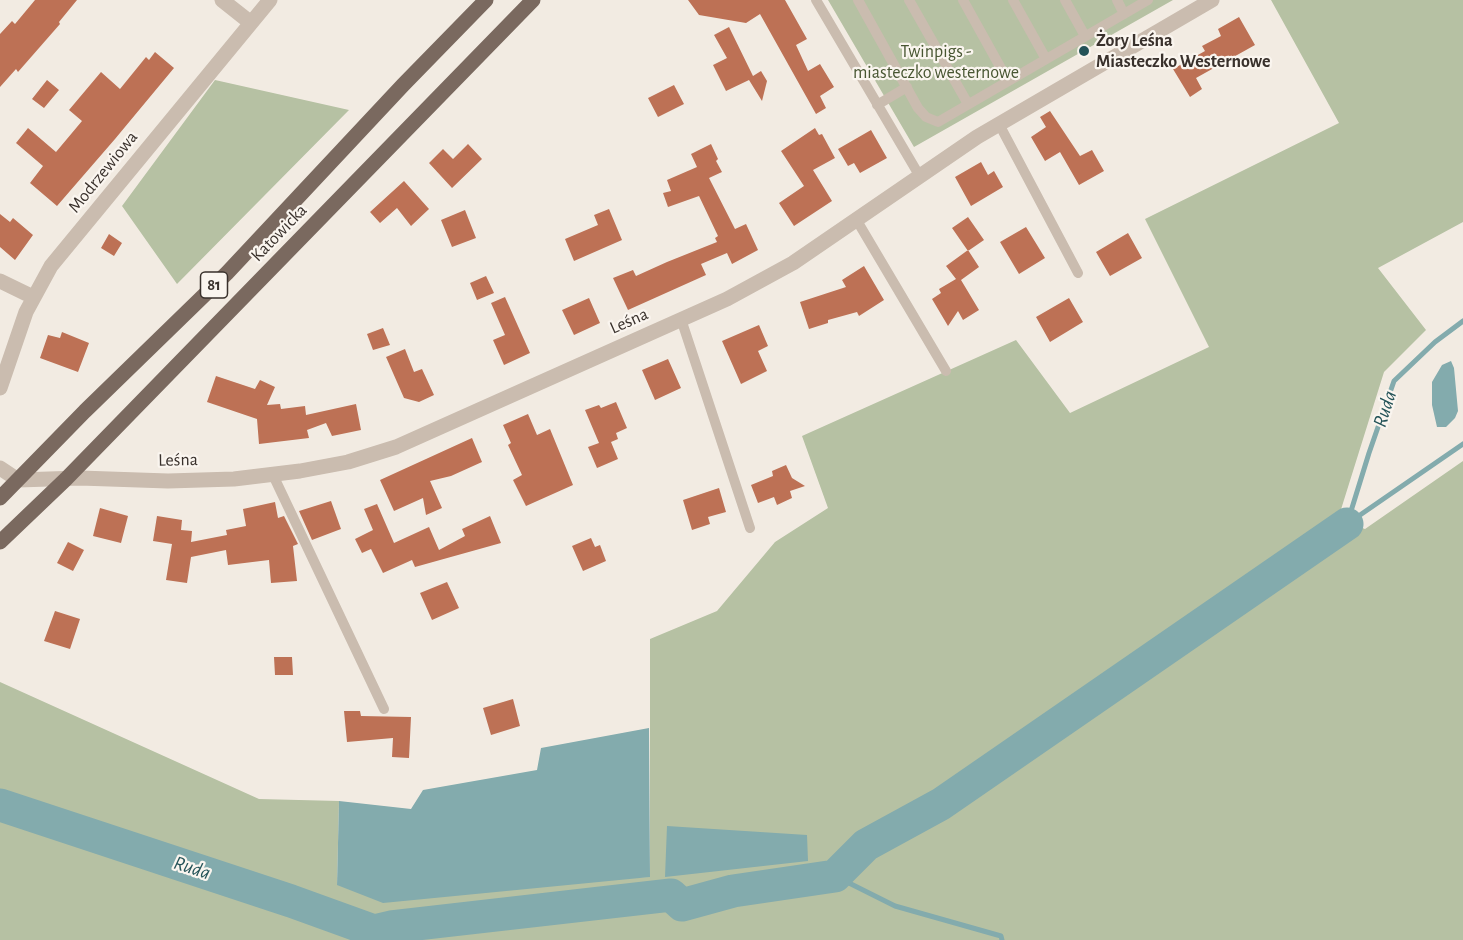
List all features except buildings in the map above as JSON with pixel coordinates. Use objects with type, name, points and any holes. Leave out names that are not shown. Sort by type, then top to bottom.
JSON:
[{"type":"main road","name":"Katowicka","points":[[0,498],[85,411],[227,273],[486,0]]},
{"type":"main road","name":"Katowicka","points":[[0,542],[66,479],[533,0]]},
{"type":"street","points":[[222,0],[251,22]]},
{"type":"street","name":"Modrzewiowa","points":[[0,388],[33,297],[51,266],[270,0]]},
{"type":"street","name":"Leśna","points":[[18,480],[234,479],[348,462],[396,447],[727,299],[793,263],[919,175],[999,124],[1212,0]]},
{"type":"street","points":[[0,281],[33,297]]},
{"type":"street","points":[[0,468],[18,480]]},
{"type":"lane","points":[[816,0],[919,175]]},
{"type":"lane","points":[[858,0],[918,108],[926,117],[938,122],[1149,0]]},
{"type":"lane","points":[[909,0],[968,104]]},
{"type":"lane","points":[[963,0],[1008,81]]},
{"type":"lane","points":[[1013,0],[1046,59]]},
{"type":"lane","points":[[1065,0],[1085,36]]},
{"type":"lane","points":[[1117,0],[1124,14]]},
{"type":"lane","points":[[877,105],[907,87]]},
{"type":"lane","points":[[999,124],[1078,273]]},
{"type":"lane","points":[[856,219],[946,371]]},
{"type":"lane","points":[[681,319],[750,528]]},
{"type":"lane","points":[[273,475],[384,708]]},
{"type":"green space","name":"Twinpigs - miasteczko westernowe","points":[[828,0],[1173,0],[914,147]]},
{"type":"green space","points":[[1271,0],[1463,0],[1463,222],[1378,268],[1426,330],[1384,372],[1338,519],[1365,529],[1463,461],[1463,940],[0,940],[0,682],[259,799],[339,801],[337,885],[650,877],[650,639],[717,611],[775,542],[828,508],[802,436],[1016,340],[1070,413],[1209,347],[1145,219],[1339,123]]},
{"type":"green space","points":[[215,80],[349,110],[177,284],[122,206]]},
{"type":"water","points":[[1451,361],[1454,368],[1458,411],[1446,427],[1437,427],[1432,405],[1432,382],[1442,365]]},
{"type":"water","points":[[649,728],[650,877],[383,903],[337,885],[339,801],[411,809],[423,790],[537,770],[541,748]]},
{"type":"water","points":[[667,826],[807,835],[808,861],[665,877]]},
{"type":"waterway","name":"Ruda","points":[[1347,524],[1394,381],[1435,342],[1463,321]]},
{"type":"waterway","points":[[1347,524],[1463,444]]},
{"type":"waterway","points":[[374,931],[391,927],[671,895],[682,905],[733,891],[835,876],[866,845],[941,804],[1347,524]]},
{"type":"waterway","name":"Ruda","points":[[0,805],[291,901],[374,931],[378,940]]},
{"type":"waterway","points":[[835,876],[895,906],[1001,936],[1002,940]]},
{"type":"place","name":"Żory Leśna Miasteczko Westernowe","points":[[1084,51]]}]
